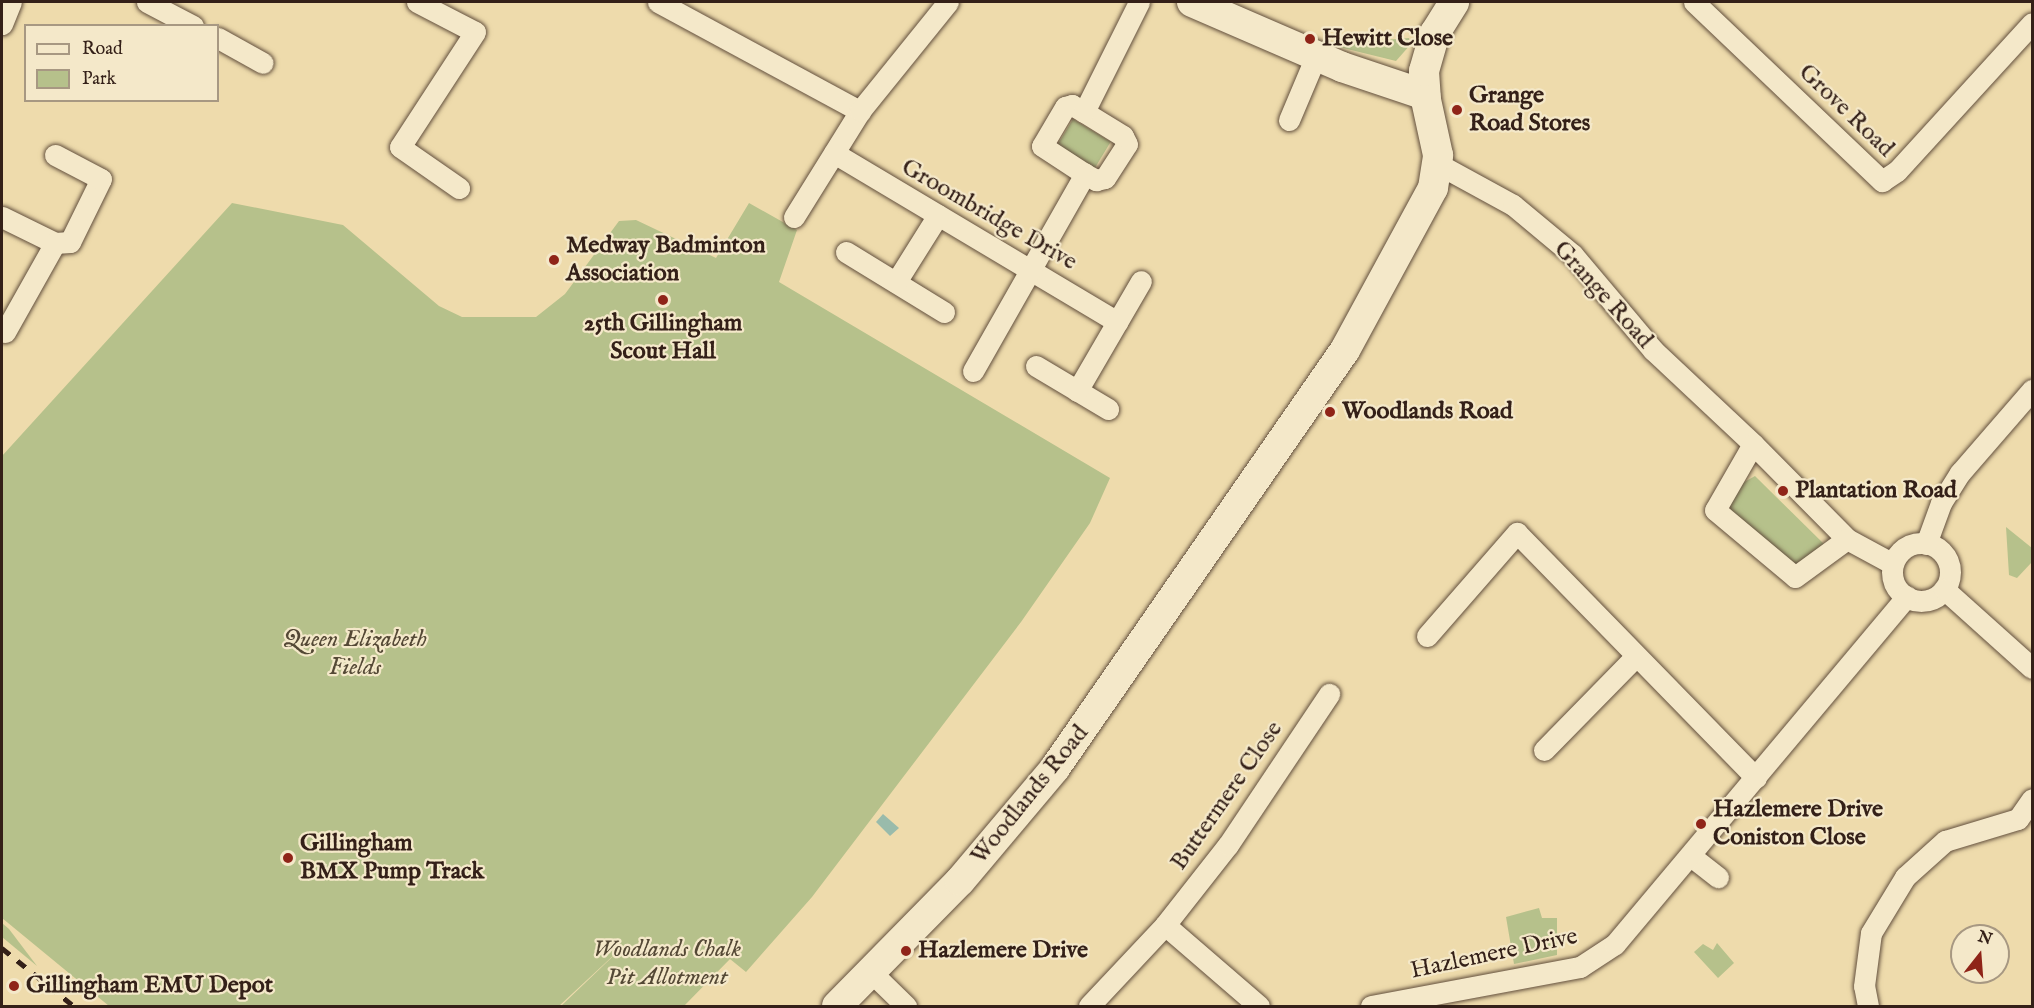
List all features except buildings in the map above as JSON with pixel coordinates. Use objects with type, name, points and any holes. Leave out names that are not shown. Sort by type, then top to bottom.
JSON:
[{"type":"street","points":[[2,24],[10,2]]},
{"type":"street","points":[[147,2],[189,24]]},
{"type":"street","points":[[417,2],[475,32],[400,147],[459,188]]},
{"type":"street","points":[[658,2],[860,111]]},
{"type":"street","points":[[794,217],[860,111],[948,2]]},
{"type":"street","points":[[1084,112],[1139,2]]},
{"type":"street","points":[[1192,2],[1228,9],[1316,56],[1425,95]]},
{"type":"street","points":[[1438,164],[1425,95],[1429,47],[1454,2]]},
{"type":"street","name":"Grove Road","points":[[1694,2],[1882,181],[1897,171],[2032,23]]},
{"type":"street","points":[[219,39],[262,63]]},
{"type":"street","points":[[1289,120],[1316,56]]},
{"type":"street","points":[[1072,105],[1084,112],[1127,143],[1104,178],[1096,180],[1042,146],[1065,107],[1072,105]]},
{"type":"street","name":"Groombridge Drive","points":[[834,153],[1030,267],[1118,322]]},
{"type":"street","points":[[2,217],[55,243],[70,242],[101,179],[55,154]]},
{"type":"street","name":"Grange Road","points":[[1438,164],[1513,206],[1573,255],[1653,350],[1753,444],[1846,539],[1893,564]]},
{"type":"street","name":"Woodlands Road","points":[[837,1006],[960,881],[1045,781],[1123,673],[1345,350],[1426,203],[1438,164]]},
{"type":"street","points":[[973,371],[1030,267],[1085,174]]},
{"type":"street","points":[[896,282],[938,215]]},
{"type":"street","points":[[4,332],[55,243]]},
{"type":"street","points":[[846,252],[945,312]]},
{"type":"street","points":[[1077,391],[1141,281]]},
{"type":"street","points":[[1036,366],[1108,409]]},
{"type":"street","points":[[1926,544],[1941,503],[1960,473],[2032,390]]},
{"type":"street","points":[[1753,444],[1715,510],[1795,577],[1846,539]]},
{"type":"street","points":[[1427,636],[1517,533],[1635,657],[1756,778]]},
{"type":"street","points":[[1926,544],[1940,551],[1947,561],[1949,573],[1944,589],[1927,601],[1907,596],[1894,584],[1893,564],[1905,548],[1926,544]]},
{"type":"street","points":[[1944,589],[2032,668]]},
{"type":"street","name":"Hazlemere Drive","points":[[1371,1006],[1580,967],[1623,937],[1907,596]]},
{"type":"street","points":[[1544,750],[1635,657]]},
{"type":"street","name":"Buttermere Close","points":[[1089,1006],[1165,925],[1228,845],[1329,694]]},
{"type":"street","points":[[1868,1006],[1863,986],[1871,933],[1905,877],[1945,842],[2018,819],[2032,799]]},
{"type":"street","points":[[1692,856],[1718,877]]},
{"type":"street","points":[[1165,925],[1259,1006]]},
{"type":"street","points":[[871,972],[906,1006]]},
{"type":"green space","points":[[1409,38],[1411,44],[1396,61],[1339,47],[1342,43]]},
{"type":"green space","points":[[1073,119],[1111,142],[1095,168],[1057,146]]},
{"type":"green space","name":"Queen Elizabeth Fields","points":[[232,203],[343,225],[439,306],[462,317],[536,317],[565,294],[619,221],[636,220],[716,258],[749,203],[797,230],[779,282],[1110,478],[1090,523],[1021,622],[812,897],[746,972],[730,959],[684,1006],[561,1006],[630,940],[559,1006],[109,1006],[2,918],[2,456]]},
{"type":"green space","points":[[1755,476],[1825,545],[1795,567],[1731,511],[1729,503],[1739,485]]},
{"type":"green space","points":[[2006,527],[2032,548],[2032,562],[2017,578],[2009,575]]},
{"type":"green space","points":[[1539,908],[1542,918],[1557,918],[1557,955],[1514,964],[1506,917]]},
{"type":"green space","points":[[2,923],[9,929],[37,966],[2,937]]},
{"type":"green space","points":[[1717,943],[1734,963],[1718,978],[1694,952],[1703,944],[1713,950]]},
{"type":"shaded area","points":[[883,814],[899,828],[890,836],[876,822]]},
{"type":"railway","points":[[2,948],[74,1006]]},
{"type":"place","name":"Hewitt Close","points":[[1310,39]]},
{"type":"place","name":"Grange Road Stores","points":[[1457,110]]},
{"type":"place","name":"Medway Badminton Association","points":[[554,260]]},
{"type":"place","name":"25th Gillingham Scout Hall","points":[[663,300]]},
{"type":"place","name":"Woodlands Road","points":[[1330,412]]},
{"type":"place","name":"Plantation Road","points":[[1783,491]]},
{"type":"place","name":"Hazlemere Drive Coniston Close","points":[[1701,824]]},
{"type":"place","name":"Gillingham BMX Pump Track","points":[[288,858]]},
{"type":"place","name":"Hazlemere Drive","points":[[906,951]]},
{"type":"place","name":"Gillingham EMU Depot","points":[[14,986]]},
{"type":"park label","name":"Woodlands Chalk Pit Allotment","points":[[667,964]]}]
